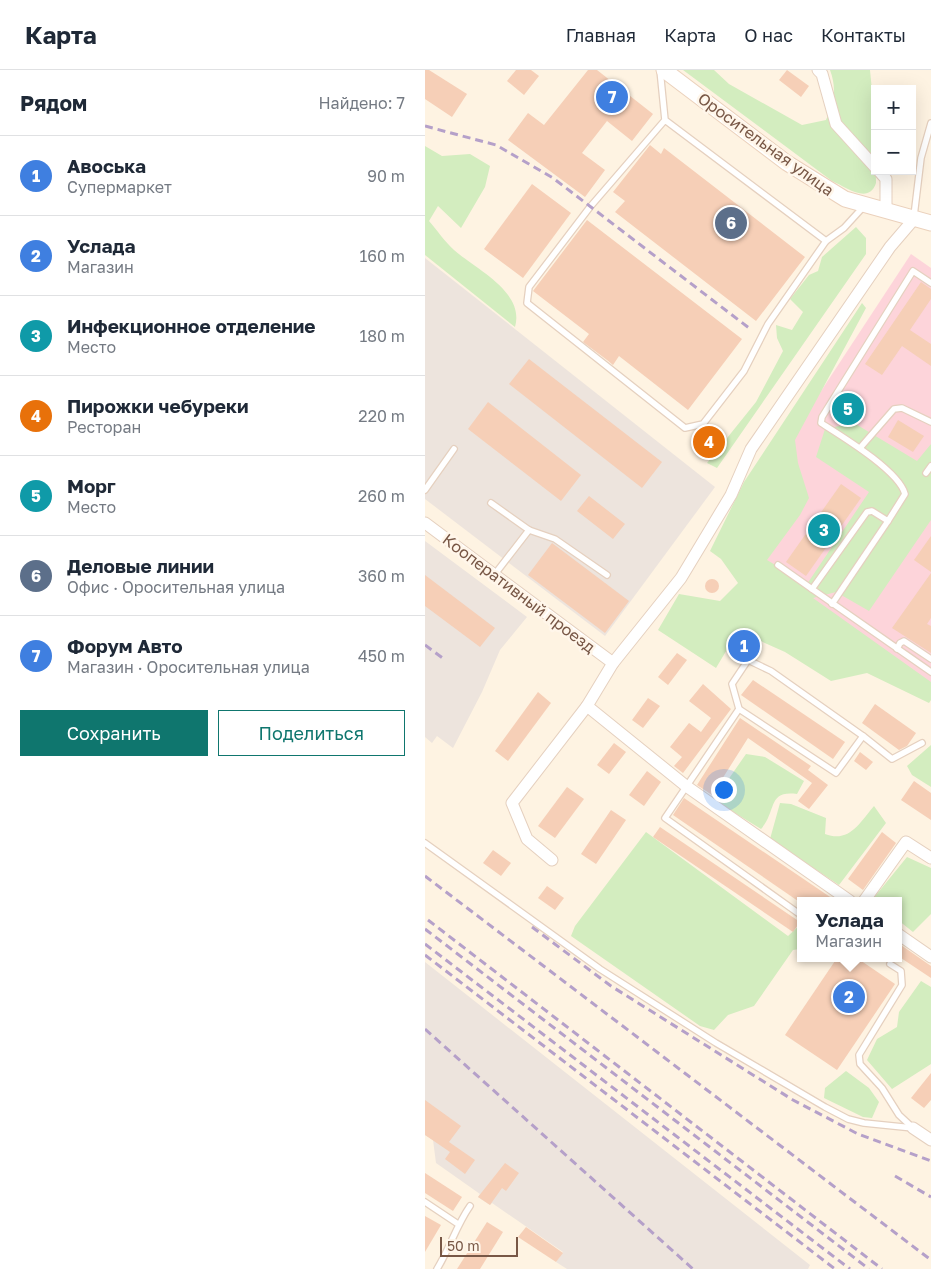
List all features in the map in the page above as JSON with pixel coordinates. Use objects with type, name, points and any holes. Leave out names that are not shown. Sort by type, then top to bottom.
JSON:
[{"type":"main road","name":"Оросительная улица","points":[[664,70],[802,173],[845,199],[931,223]]},
{"type":"street","points":[[818,70],[822,74],[836,124],[871,163]]},
{"type":"street","points":[[882,175],[886,179],[886,211]]},
{"type":"street","points":[[552,860],[527,839],[512,803],[587,706],[613,662],[681,578],[731,495],[751,449],[890,247],[914,218]]},
{"type":"street","name":"Кооперативный проезд","points":[[425,523],[613,662]]},
{"type":"street","points":[[587,706],[686,786],[844,897]]},
{"type":"street","points":[[867,897],[906,842],[931,858]]},
{"type":"street","points":[[902,937],[931,958]]},
{"type":"street","points":[[913,1128],[931,1140]]},
{"type":"lane","points":[[660,70],[665,120],[590,207],[534,280],[529,287],[527,303],[685,428],[703,424],[744,371],[768,324],[826,241],[844,228],[865,205]]},
{"type":"lane","points":[[665,120],[826,241]]},
{"type":"lane","points":[[914,218],[921,158],[931,123]]},
{"type":"lane","points":[[833,604],[905,494],[903,484],[860,448],[821,423],[822,417],[913,271],[931,283]]},
{"type":"lane","points":[[860,448],[894,409],[902,408],[931,422]]},
{"type":"lane","points":[[425,490],[454,449]]},
{"type":"lane","points":[[926,473],[931,466]]},
{"type":"lane","points":[[491,503],[529,530],[555,539],[607,575]]},
{"type":"lane","points":[[812,589],[867,512],[872,511],[888,521]]},
{"type":"lane","points":[[495,574],[529,530]]},
{"type":"lane","points":[[778,565],[931,672]]},
{"type":"lane","points":[[897,649],[904,641],[931,659]]},
{"type":"lane","points":[[863,736],[836,773],[739,710],[732,684],[748,660],[771,671],[863,736],[892,759],[922,743]]},
{"type":"lane","points":[[739,710],[665,818],[797,912]]},
{"type":"lane","points":[[425,843],[600,969],[716,1043],[816,1102],[848,1119],[864,1124],[913,1128]]},
{"type":"lane","points":[[890,964],[901,972],[902,985],[859,1055],[860,1064],[882,1088],[899,1115],[913,1128]]},
{"type":"lane","points":[[425,1202],[458,1224]]},
{"type":"lane","points":[[437,1269],[451,1246],[458,1224],[470,1206]]},
{"type":"shaded area","points":[[911,254],[931,268],[931,683],[720,545]]},
{"type":"shaded area","points":[[425,258],[715,487],[605,636],[425,499]]},
{"type":"shaded area","points":[[425,541],[527,617],[500,650],[482,692],[453,748],[437,736],[432,743],[425,737]]},
{"type":"shaded area","points":[[425,962],[810,1265],[808,1269],[567,1269],[556,1262],[563,1252],[492,1203],[490,1205],[478,1197],[480,1194],[436,1163],[433,1140],[425,1135]]},
{"type":"green space","points":[[683,70],[714,70],[729,84],[802,125],[826,120],[834,95],[830,70],[870,70],[871,175],[876,175],[876,183],[873,189],[863,194],[832,181]]},
{"type":"green space","points":[[425,146],[442,156],[470,154],[490,166],[485,187],[461,228],[438,206],[429,221],[454,250],[497,283],[506,293],[513,303],[516,314],[515,327],[425,255]]},
{"type":"green space","points":[[856,227],[866,238],[866,254],[717,468],[707,463],[756,402],[783,351],[777,338],[776,325],[792,330],[803,312],[790,299],[809,275],[818,271],[822,257]]},
{"type":"green space","points":[[862,303],[866,308],[795,440],[798,463],[809,498],[800,515],[767,560],[807,584],[869,492],[816,457],[825,429],[854,423],[917,461],[931,444],[931,520],[869,611],[836,592],[813,598],[931,682],[931,700],[929,703],[867,673],[831,681],[785,652],[738,631],[716,668],[658,630],[679,594],[720,601],[738,583],[721,559],[710,551],[744,482]]},
{"type":"green space","points":[[931,745],[931,787],[912,775],[907,766]]},
{"type":"green space","points":[[746,754],[765,757],[804,781],[797,794],[781,795],[777,799],[761,829],[714,800]]},
{"type":"green space","points":[[780,803],[791,804],[826,818],[825,834],[833,836],[841,836],[853,830],[874,806],[886,823],[839,885],[770,839]]},
{"type":"green space","points":[[646,832],[788,936],[797,928],[797,949],[793,950],[754,1006],[728,1015],[714,1030],[700,1026],[571,936],[575,926]]},
{"type":"green space","points":[[907,857],[931,868],[931,914],[913,932],[902,923],[902,897],[874,897]]},
{"type":"green space","points":[[921,981],[931,987],[931,1064],[892,1089],[867,1060],[877,1039],[897,1027],[899,1012]]},
{"type":"green space","points":[[846,1071],[869,1088],[879,1102],[872,1118],[863,1117],[824,1098],[825,1088]]},
{"type":"building","points":[[425,70],[429,70],[467,94],[452,117],[425,99]]},
{"type":"building","points":[[516,70],[531,70],[539,76],[524,95],[507,81]]},
{"type":"building","points":[[588,70],[597,70],[653,114],[632,141],[607,121],[582,153],[605,170],[585,197],[508,140],[528,113],[544,125]]},
{"type":"building","points":[[787,70],[809,86],[801,97],[779,80]]},
{"type":"building","points":[[650,145],[661,154],[664,148],[805,257],[756,321],[615,212],[625,201],[613,192]]},
{"type":"building","points":[[532,184],[571,213],[523,278],[484,249]]},
{"type":"building","points":[[587,220],[742,339],[688,410],[619,356],[613,365],[583,342],[589,334],[533,291]]},
{"type":"building","points":[[921,282],[931,289],[931,299],[910,330],[931,344],[931,366],[902,346],[882,375],[865,364]]},
{"type":"building","points":[[529,359],[662,462],[642,488],[509,384]]},
{"type":"building","points":[[849,391],[865,402],[848,427],[832,416]]},
{"type":"building","points":[[488,402],[581,475],[561,501],[468,429]]},
{"type":"building","points":[[898,420],[924,436],[913,452],[888,437]]},
{"type":"building","points":[[841,484],[861,498],[806,576],[786,562]]},
{"type":"building","points":[[589,496],[625,524],[613,539],[577,511]]},
{"type":"building","points":[[931,536],[931,572],[914,560]]},
{"type":"building","points":[[552,543],[629,601],[605,633],[528,575]]},
{"type":"building","points":[[931,573],[931,618],[927,624],[931,626],[931,653],[892,628]]},
{"type":"building","points":[[425,575],[495,628],[480,647],[425,606]]},
{"type":"building","points":[[712,579],[717,581],[719,586],[717,591],[712,593],[707,591],[705,586],[707,581]]},
{"type":"building","points":[[744,633],[756,641],[743,659],[732,650]]},
{"type":"building","points":[[677,653],[687,660],[668,685],[658,677]]},
{"type":"building","points":[[753,680],[845,742],[833,759],[741,695]]},
{"type":"building","points":[[703,684],[731,709],[683,773],[674,766],[682,757],[670,747],[689,723],[701,732],[711,718],[689,701]]},
{"type":"building","points":[[538,692],[551,703],[508,761],[495,751]]},
{"type":"building","points":[[648,698],[660,706],[643,728],[632,720]]},
{"type":"building","points":[[875,704],[916,733],[907,746],[899,750],[862,723]]},
{"type":"building","points":[[740,718],[811,766],[808,770],[828,785],[809,809],[798,801],[812,783],[748,738],[712,795],[697,785]]},
{"type":"building","points":[[614,743],[626,752],[609,774],[597,765]]},
{"type":"building","points":[[860,752],[873,762],[866,770],[854,761]]},
{"type":"building","points":[[647,771],[661,782],[644,806],[629,795]]},
{"type":"building","points":[[914,781],[931,793],[931,820],[901,800]]},
{"type":"building","points":[[567,787],[584,799],[555,838],[538,826]]},
{"type":"building","points":[[684,798],[830,897],[797,897],[797,900],[673,815]]},
{"type":"building","points":[[611,810],[626,820],[596,864],[581,854]]},
{"type":"building","points":[[660,827],[797,920],[797,926],[793,932],[653,837]]},
{"type":"building","points":[[882,832],[896,843],[863,890],[848,879]]},
{"type":"building","points":[[493,850],[511,863],[501,876],[483,863]]},
{"type":"building","points":[[547,886],[564,898],[555,910],[538,898]]},
{"type":"building","points":[[902,946],[931,966],[931,978],[902,959]]},
{"type":"building","points":[[834,962],[863,962],[895,984],[837,1070],[785,1035]]},
{"type":"building","points":[[931,1073],[931,1100],[924,1108],[911,1098]]},
{"type":"building","points":[[425,1100],[461,1126],[449,1142],[475,1160],[465,1174],[445,1159],[450,1152],[425,1135]]},
{"type":"building","points":[[505,1163],[519,1173],[506,1191],[502,1188],[490,1205],[478,1197]]},
{"type":"building","points":[[425,1173],[462,1197],[453,1211],[425,1193]]},
{"type":"building","points":[[425,1216],[441,1225],[425,1252]]},
{"type":"building","points":[[487,1222],[503,1232],[480,1269],[457,1269]]},
{"type":"building","points":[[526,1227],[563,1253],[556,1262],[518,1237]]},
{"type":"railway","points":[[425,126],[496,145],[553,178],[749,328]]},
{"type":"railway","points":[[425,645],[444,659]]},
{"type":"railway","points":[[425,876],[931,1260]]},
{"type":"railway","points":[[428,920],[882,1269]]},
{"type":"railway","points":[[532,927],[611,986],[793,1100],[858,1134],[931,1161]]},
{"type":"railway","points":[[425,929],[869,1269]]},
{"type":"railway","points":[[425,944],[850,1269]]},
{"type":"railway","points":[[425,955],[835,1269]]},
{"type":"railway","points":[[425,1029],[693,1269]]},
{"type":"railway","points":[[895,1176],[931,1197]]},
{"type":"place","name":"Форум Авто","points":[[612,97]]},
{"type":"place","name":"Деловые линии","points":[[731,223]]},
{"type":"place","name":"Морг","points":[[848,409]]},
{"type":"place","name":"Пирожки чебуреки","points":[[709,442]]},
{"type":"place","name":"Инфекционное отделение","points":[[824,530]]},
{"type":"place","name":"Авоська","points":[[744,646]]},
{"type":"place","name":"Услада","points":[[849,997]]}]
